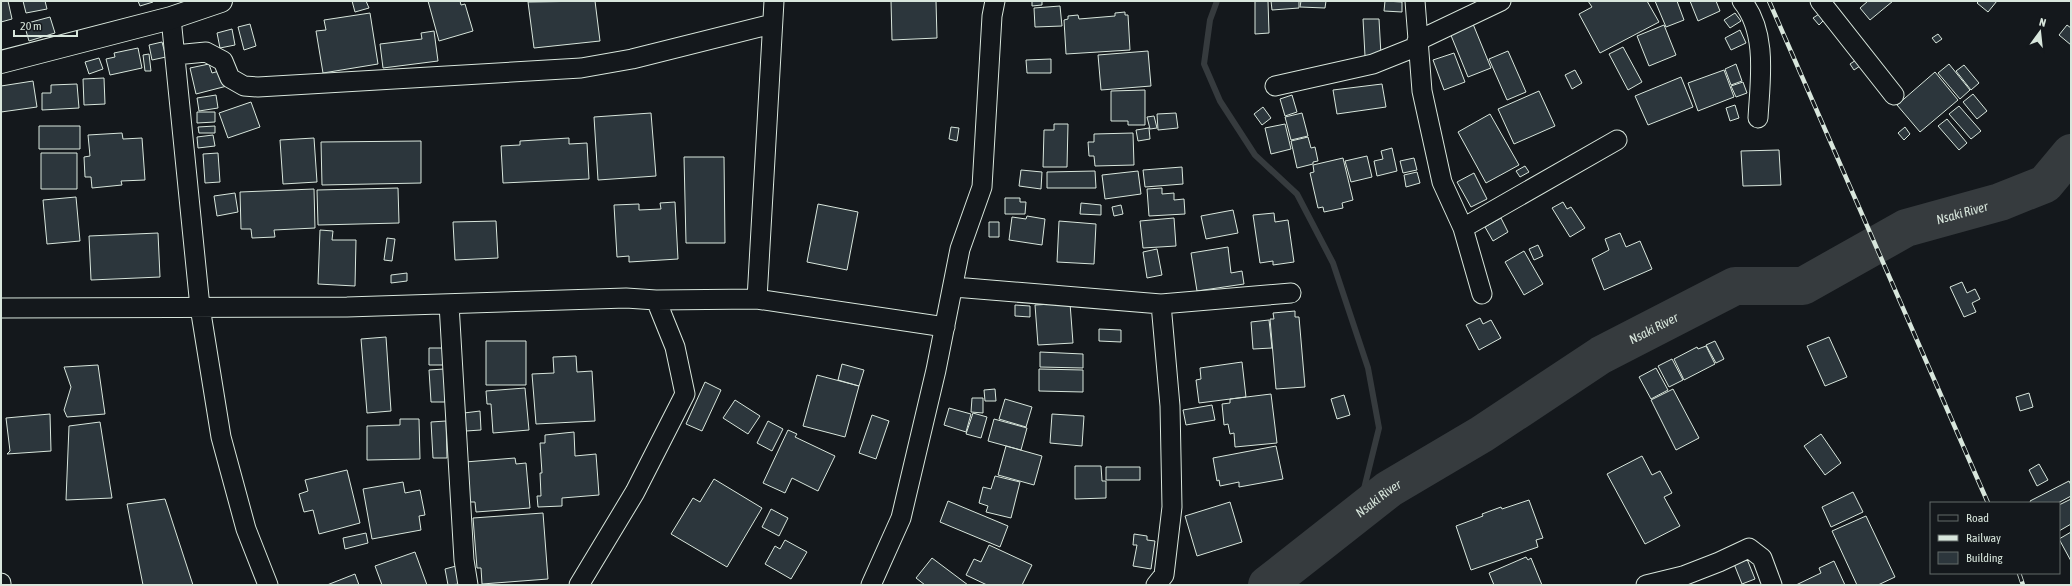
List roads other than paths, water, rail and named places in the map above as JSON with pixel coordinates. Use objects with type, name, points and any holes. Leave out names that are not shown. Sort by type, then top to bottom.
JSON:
[{"type":"street","points":[[1,62],[171,18],[221,1]]},
{"type":"street","points":[[757,299],[774,1]]},
{"type":"street","points":[[870,585],[902,518],[954,287],[960,249],[982,187],[992,16],[995,1]]},
{"type":"street","points":[[1415,1],[1422,91],[1442,182],[1463,228],[1482,294]]},
{"type":"street","points":[[1275,86],[1374,64],[1501,1]]},
{"type":"street","points":[[1742,1],[1747,8],[1756,30],[1761,66],[1758,118]]},
{"type":"street","points":[[1827,3],[1894,95]]},
{"type":"street","points":[[171,18],[200,307],[221,437],[246,529],[268,585]]},
{"type":"street","points":[[175,55],[206,52],[223,61],[230,78],[244,86],[266,86],[581,68],[632,59],[772,24]]},
{"type":"street","points":[[1463,228],[1617,140]]},
{"type":"street","points":[[954,287],[1161,304],[1291,293]]},
{"type":"street","points":[[1,308],[347,307],[626,298],[656,300],[757,299],[945,327]]},
{"type":"street","points":[[579,585],[635,492],[685,394],[675,347],[656,300]]},
{"type":"street","points":[[449,304],[464,560],[468,585]]},
{"type":"street","points":[[1156,585],[1164,575],[1172,507],[1170,406],[1161,304]]},
{"type":"street","points":[[1646,585],[1682,576],[1719,562],[1749,548],[1762,558],[1772,585]]},
{"type":"waterway","points":[[1217,1],[1210,20],[1204,64],[1220,101],[1255,155],[1297,194],[1333,263],[1368,368],[1379,428],[1358,513]]},
{"type":"waterway","name":"Nsaki River","points":[[1267,585],[1389,489],[1482,434],[1601,355],[1735,286],[1803,286],[1906,228],[2000,202],[2045,184],[2071,153]]},
{"type":"railway","points":[[1769,1],[1988,502]]},
{"type":"railway","points":[[2019,574],[2023,585]]}]
